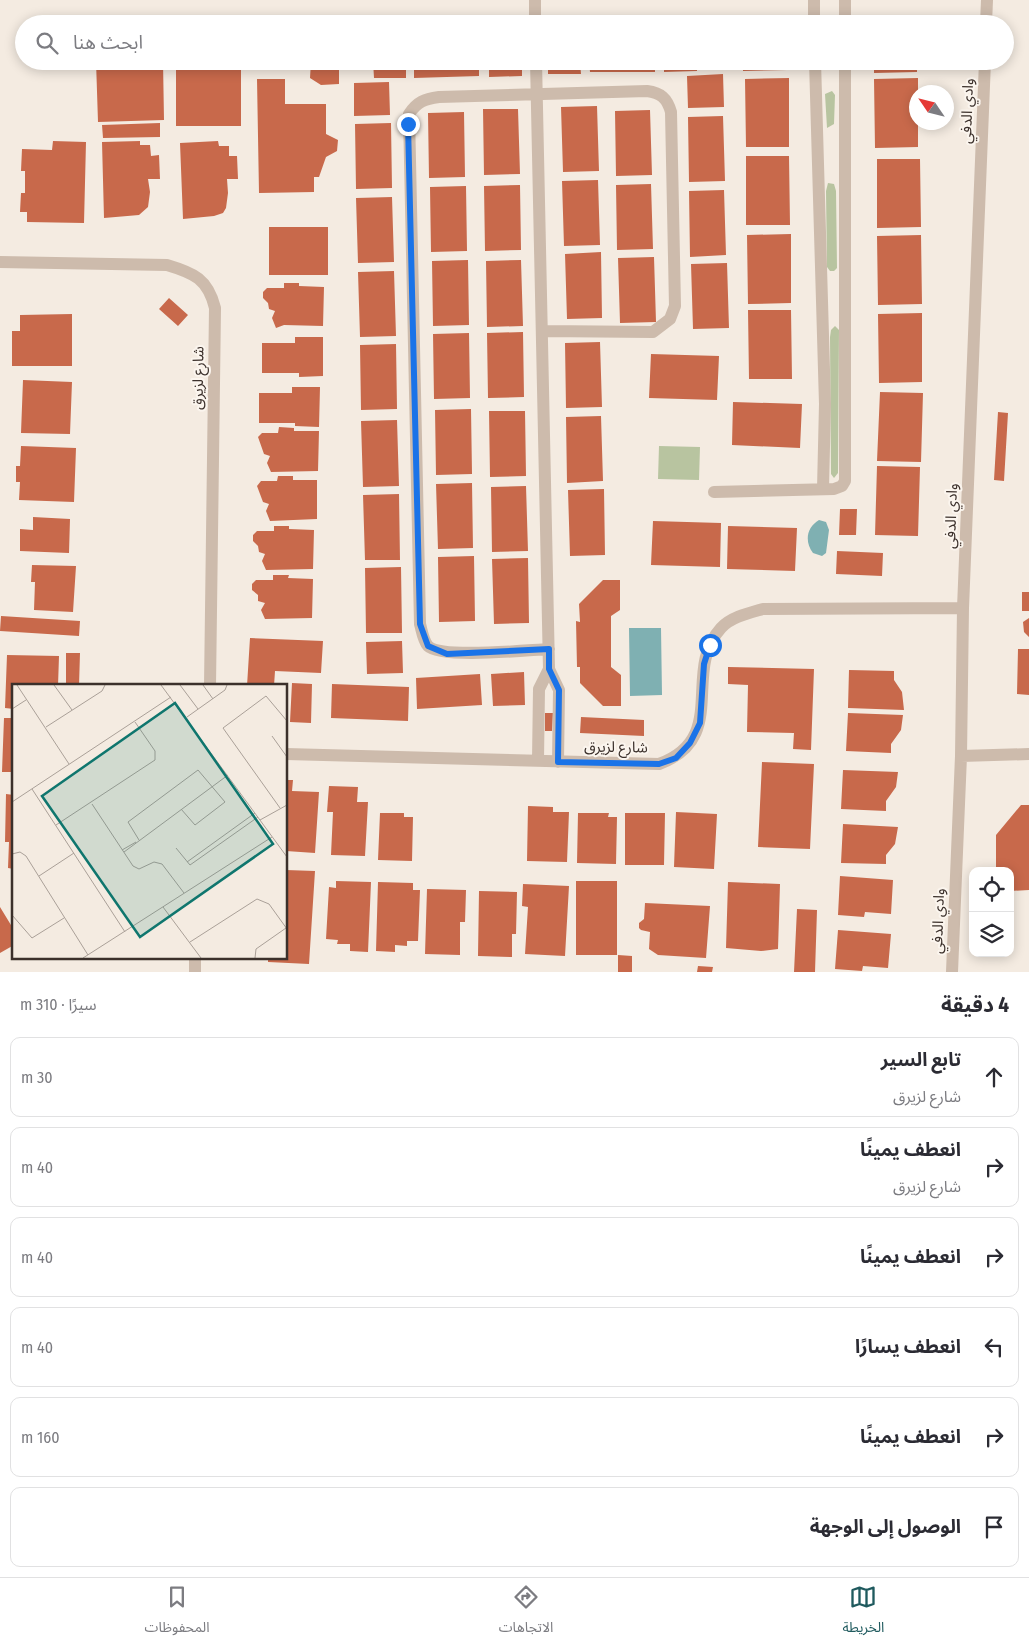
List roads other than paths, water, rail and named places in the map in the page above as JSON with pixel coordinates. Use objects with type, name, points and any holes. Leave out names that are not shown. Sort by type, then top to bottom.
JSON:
[{"type":"street","points":[[535,0],[535,15]]},
{"type":"street","points":[[814,0],[814,15]]},
{"type":"street","points":[[845,0],[845,15]]},
{"type":"street","points":[[986,15],[987,0]]},
{"type":"street","points":[[536,70],[549,669],[559,690],[558,762]]},
{"type":"street","points":[[815,70],[824,404],[823,489]]},
{"type":"street","points":[[714,492],[823,489],[842,486],[844,481],[846,404],[845,70]]},
{"type":"street","name":"وادي الدفي","points":[[952,972],[963,608],[985,70]]},
{"type":"street","points":[[543,331],[653,332],[670,319],[675,306],[671,112],[664,97],[646,91],[536,93],[425,99],[415,105],[409,114],[420,624],[423,637],[428,646],[447,654],[549,649]]},
{"type":"street","name":"شارع لزيرق","points":[[0,262],[167,265],[185,270],[199,278],[211,290],[215,308],[210,684]]},
{"type":"street","name":"شارع لزيرق","points":[[288,754],[659,764],[676,758],[690,743],[700,723],[704,664],[710,645],[722,627],[742,615],[762,609],[963,608]]},
{"type":"street","points":[[538,760],[539,690],[549,669]]},
{"type":"street","points":[[960,756],[1029,754]]},
{"type":"street","points":[[195,972],[196,959]]},
{"type":"water","points":[[819,520],[826,522],[829,530],[826,553],[822,556],[813,553],[808,544],[809,530]]},
{"type":"water","points":[[629,628],[661,628],[662,695],[630,696]]}]
